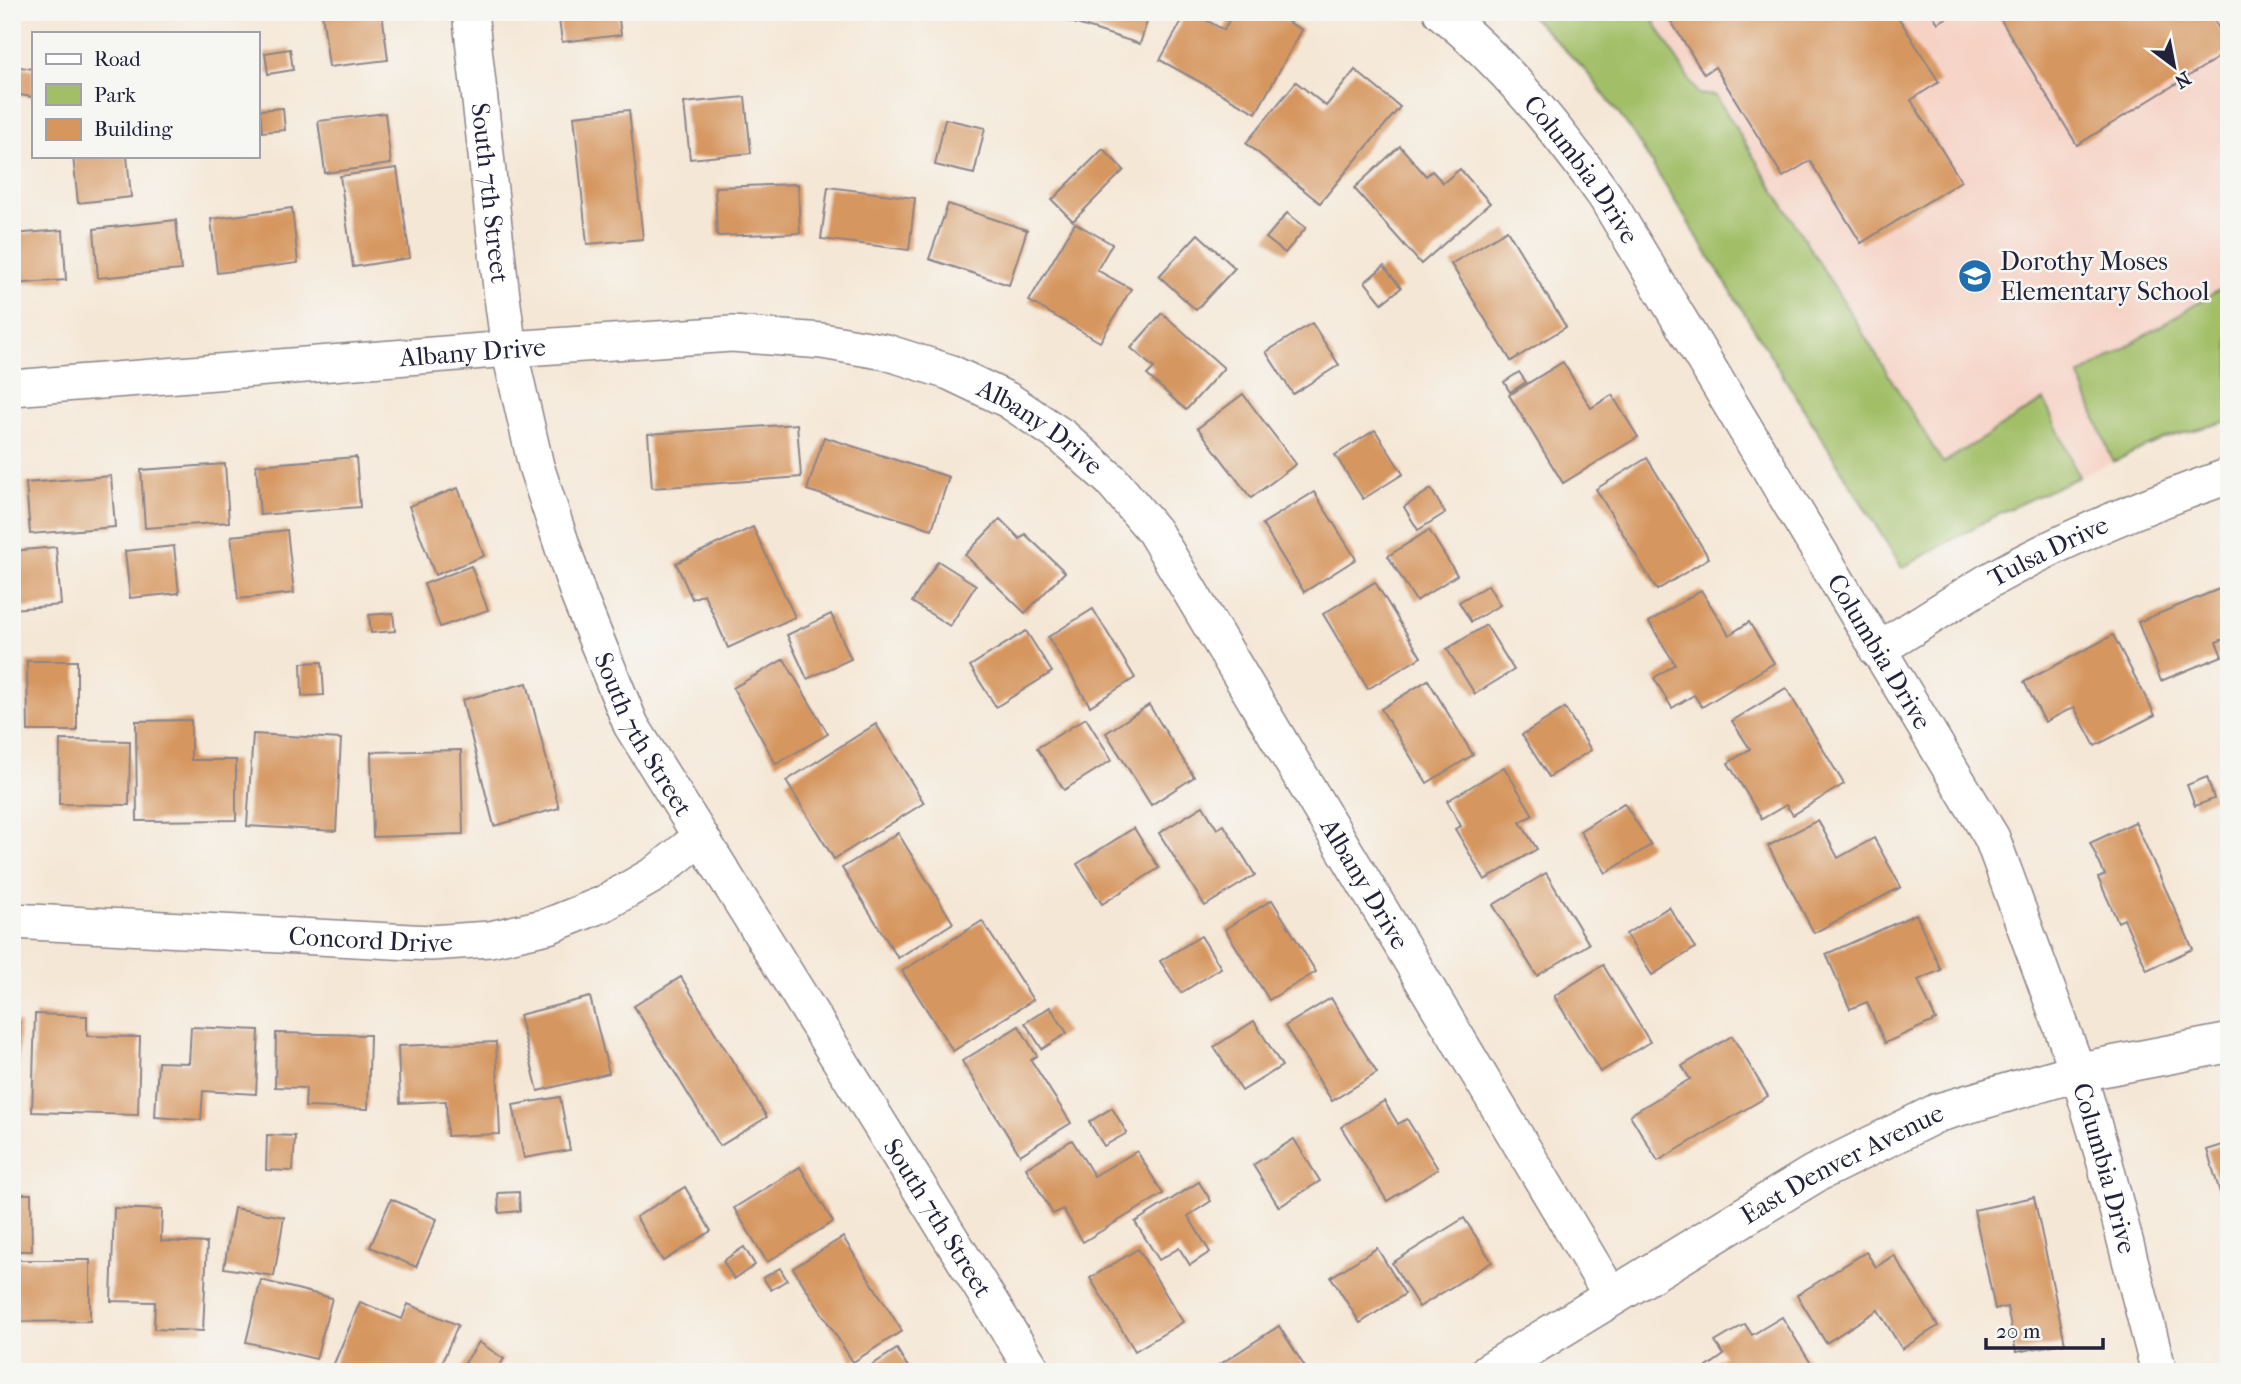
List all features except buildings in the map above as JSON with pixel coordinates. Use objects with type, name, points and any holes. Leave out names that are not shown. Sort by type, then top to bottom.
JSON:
[{"type":"street","name":"South 7th Street","points":[[470,12],[509,349],[536,466],[579,597],[631,725],[1034,1372]]},
{"type":"street","name":"Columbia Drive","points":[[1441,12],[1501,69],[1556,128],[1605,196],[1992,838],[2078,1072],[2105,1163],[2159,1372]]},
{"type":"street","name":"Albany Drive","points":[[12,388],[732,334],[822,341],[886,352],[949,372],[1008,400],[1063,436],[1111,480],[1154,531],[1612,1297]]},
{"type":"street","name":"Tulsa Drive","points":[[1878,650],[1992,580],[2054,547],[2110,521],[2229,476]]},
{"type":"street","name":"Concord Drive","points":[[12,921],[430,943],[490,939],[548,926],[604,904],[655,874],[701,837]]},
{"type":"street","name":"East Denver Avenue","points":[[1489,1372],[1814,1174],[1937,1113],[2078,1072],[2229,1042]]},
{"type":"shaded area","name":"Dorothy Moses Elementary School","points":[[1527,12],[2229,12],[2229,421],[2165,438],[2002,512],[1902,568],[1631,130],[1585,70]]},
{"type":"green space","points":[[1527,12],[1652,12],[1650,15],[1698,94],[1716,96],[1943,463],[2044,400],[2079,477],[2002,512],[1902,568],[1631,130],[1585,70]]},
{"type":"green space","points":[[2229,284],[2229,421],[2165,438],[2113,462],[2079,376]]},
{"type":"place","name":"Dorothy Moses Elementary School","points":[[1975,276]]}]
